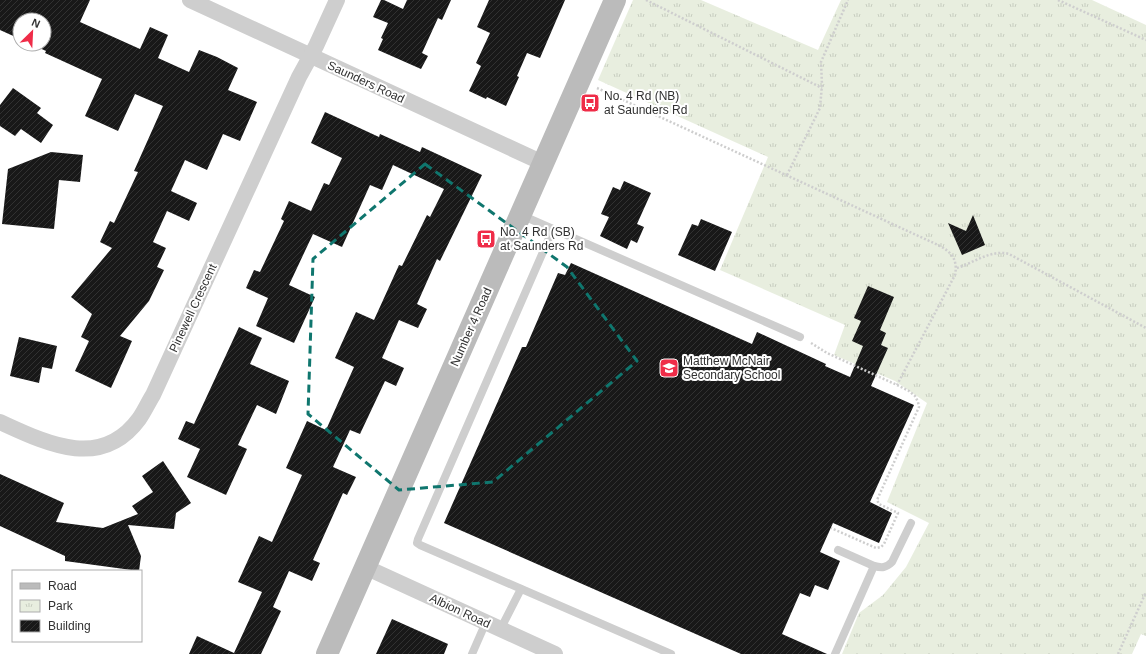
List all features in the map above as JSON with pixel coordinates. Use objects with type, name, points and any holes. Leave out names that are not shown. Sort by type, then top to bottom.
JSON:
[{"type":"main road","name":"Number 4 Road","points":[[327,654],[614,0]]},
{"type":"street","name":"Saunders Road","points":[[190,0],[543,162]]},
{"type":"street","name":"Pinewell Crescent","points":[[0,422],[30,436],[55,445],[89,449],[113,442],[129,430],[139,419],[156,388],[299,77],[337,0]]},
{"type":"street","name":"Albion Road","points":[[365,567],[555,654]]},
{"type":"lane","points":[[520,214],[800,337]]},
{"type":"lane","points":[[553,229],[417,543],[671,654]]},
{"type":"lane","points":[[838,550],[874,566],[881,568],[888,567],[911,524]]},
{"type":"lane","points":[[836,654],[874,566]]},
{"type":"lane","points":[[500,630],[521,589]]},
{"type":"lane","points":[[472,654],[486,622]]},
{"type":"path","points":[[646,0],[822,88]]},
{"type":"path","points":[[787,175],[820,108],[822,88],[821,62],[848,0]]},
{"type":"path","points":[[1058,0],[1146,40]]},
{"type":"path","points":[[596,88],[938,245],[950,253],[954,259],[956,268],[955,275],[897,385]]},
{"type":"path","points":[[956,268],[994,254],[1004,252],[1034,266],[1146,328]]},
{"type":"path","points":[[800,337],[827,353],[897,385],[915,396],[919,407],[878,500],[879,504],[898,513],[884,544],[881,547],[876,548],[831,528]]},
{"type":"path","points":[[1118,654],[1146,592]]},
{"type":"highlighted area","points":[[425,164],[567,267],[637,361],[493,482],[399,490],[308,414],[313,259]]},
{"type":"green space","points":[[633,0],[701,0],[818,50],[841,0],[1092,0],[1146,25],[1146,636],[1141,634],[1132,654],[842,654],[859,613],[883,595],[906,567],[929,523],[887,502],[927,403],[895,381],[834,355],[845,325],[720,270],[768,157],[598,80]]},
{"type":"building","points":[[0,0],[90,0],[80,22],[140,49],[150,27],[168,35],[158,58],[189,72],[199,50],[217,57],[238,68],[228,90],[257,102],[240,141],[223,134],[207,170],[185,160],[171,191],[197,203],[189,221],[167,211],[153,242],[166,248],[157,267],[164,270],[149,301],[120,336],[132,341],[111,388],[75,371],[89,341],[81,337],[92,314],[71,297],[112,248],[100,242],[110,221],[114,223],[138,172],[134,171],[163,106],[135,94],[118,131],[85,116],[102,79],[45,53],[52,52],[52,12],[12,12],[12,35],[0,30]]},
{"type":"building","points":[[381,0],[403,9],[407,0],[451,0],[442,20],[438,18],[422,53],[428,56],[421,69],[378,50],[383,39],[381,38],[388,23],[373,17]]},
{"type":"building","points":[[489,0],[565,0],[540,58],[527,53],[517,76],[519,77],[506,106],[487,97],[486,99],[469,91],[481,66],[476,63],[490,33],[477,27]]},
{"type":"building","points":[[13,88],[41,108],[37,113],[53,125],[41,143],[21,129],[15,136],[0,126],[0,105]]},
{"type":"building","points":[[325,112],[379,137],[380,134],[420,152],[422,147],[482,175],[440,261],[437,259],[417,304],[427,309],[418,328],[399,320],[382,358],[404,368],[396,386],[385,381],[360,434],[350,430],[333,467],[356,477],[347,495],[343,493],[313,560],[320,563],[312,581],[289,571],[273,607],[281,611],[261,654],[189,654],[197,636],[234,653],[262,592],[238,582],[259,536],[272,542],[302,475],[286,468],[307,421],[326,430],[354,367],[335,358],[356,312],[374,320],[399,265],[402,266],[427,215],[430,217],[444,189],[393,165],[382,190],[370,185],[342,247],[313,234],[289,285],[315,297],[294,343],[256,326],[268,298],[246,288],[254,270],[260,272],[284,221],[281,219],[289,201],[311,211],[324,183],[329,185],[342,158],[311,143]]},
{"type":"building","points":[[51,152],[83,155],[80,182],[59,180],[54,229],[2,224],[8,169]]},
{"type":"building","points":[[624,181],[651,193],[637,224],[644,227],[637,243],[631,240],[627,249],[600,236],[609,217],[601,214],[613,187],[620,190]]},
{"type":"building","points":[[973,215],[985,245],[962,255],[948,223],[966,231]]},
{"type":"building","points":[[701,219],[732,232],[715,271],[678,255],[692,224],[698,226]]},
{"type":"building","points":[[571,263],[752,344],[757,332],[826,364],[825,366],[850,377],[863,346],[852,341],[861,321],[854,318],[868,286],[894,297],[880,330],[886,333],[881,345],[888,348],[871,386],[914,405],[870,502],[892,513],[879,543],[833,523],[820,552],[840,561],[828,590],[815,585],[810,597],[800,593],[782,634],[827,654],[741,654],[444,523],[522,347],[526,347],[558,273],[565,275]]},
{"type":"building","points":[[239,327],[262,338],[250,364],[289,381],[276,414],[257,405],[238,445],[247,449],[226,495],[187,477],[200,449],[178,439],[186,421],[194,424]]},
{"type":"building","points":[[19,337],[57,346],[52,369],[42,367],[39,383],[10,376]]},
{"type":"building","points":[[163,461],[191,503],[176,513],[174,529],[128,525],[141,556],[139,570],[65,561],[65,556],[0,526],[0,474],[64,503],[56,522],[103,528],[138,514],[132,506],[153,492],[142,476]]},
{"type":"building","points":[[392,619],[448,644],[444,654],[376,654]]},
{"type":"place","name":"No. 4 Rd (NB) at Saunders Rd","points":[[590,103]]},
{"type":"place","name":"No. 4 Rd (SB) at Saunders Rd","points":[[486,239]]},
{"type":"place","name":"Matthew McNair Secondary School","points":[[669,368]]}]
